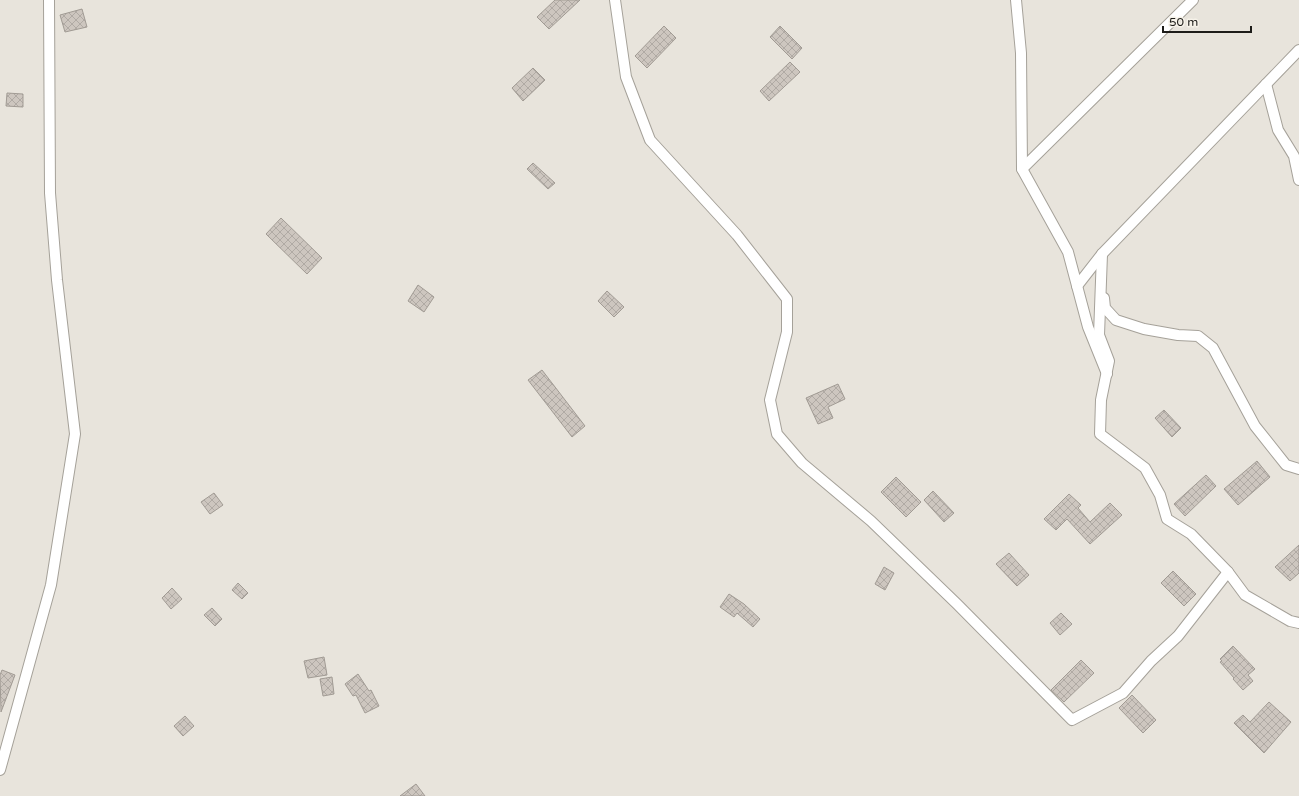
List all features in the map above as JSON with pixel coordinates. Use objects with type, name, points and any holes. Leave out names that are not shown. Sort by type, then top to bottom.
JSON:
[{"type":"street","points":[[0,770],[51,585],[75,434],[57,280],[50,193],[49,0]]},
{"type":"street","points":[[615,0],[626,77],[650,140],[737,235],[787,299],[787,332],[770,400],[777,434],[802,463],[876,527],[957,604],[1072,720],[1123,693],[1151,661],[1178,636],[1228,572]]},
{"type":"street","points":[[1016,0],[1021,53],[1022,169],[1068,252],[1088,327],[1107,374]]},
{"type":"street","points":[[1022,169],[1193,0]]},
{"type":"street","points":[[1077,286],[1102,254],[1298,52]]},
{"type":"street","points":[[1266,84],[1278,130],[1294,156],[1299,180]]},
{"type":"street","points":[[1102,254],[1099,335],[1109,362],[1101,400],[1100,434],[1144,468],[1160,495],[1168,520],[1192,534],[1228,572],[1245,595],[1290,621],[1299,623]]},
{"type":"street","points":[[1102,254],[1105,308],[1116,320],[1144,329],[1178,335],[1198,336],[1213,348],[1230,383],[1255,426],[1286,465],[1299,469]]},
{"type":"building","points":[[555,0],[580,0],[549,29],[537,17]]},
{"type":"building","points":[[82,9],[87,27],[65,32],[60,15]]},
{"type":"building","points":[[664,26],[676,38],[647,68],[635,56]]},
{"type":"building","points":[[780,26],[802,48],[792,59],[770,37]]},
{"type":"building","points":[[790,62],[800,72],[769,101],[760,91]]},
{"type":"building","points":[[533,68],[545,80],[523,101],[512,88]]},
{"type":"building","points":[[7,93],[23,94],[23,107],[6,106]]},
{"type":"building","points":[[533,163],[555,183],[548,189],[527,169]]},
{"type":"building","points":[[281,218],[322,258],[307,274],[266,234]]},
{"type":"building","points":[[418,285],[434,297],[424,312],[408,301]]},
{"type":"building","points":[[607,291],[624,307],[614,317],[598,301]]},
{"type":"building","points":[[542,370],[585,426],[572,437],[528,380]]},
{"type":"building","points":[[838,384],[845,399],[828,407],[833,418],[818,424],[806,398]]},
{"type":"building","points":[[1164,410],[1181,428],[1172,437],[1155,418]]},
{"type":"building","points":[[1257,461],[1270,477],[1238,505],[1224,489]]},
{"type":"building","points":[[1206,475],[1216,486],[1185,516],[1174,504]]},
{"type":"building","points":[[896,477],[921,502],[906,517],[881,492]]},
{"type":"building","points":[[933,491],[954,513],[944,522],[924,500]]},
{"type":"building","points":[[214,493],[223,505],[210,514],[201,502]]},
{"type":"building","points":[[1069,494],[1081,505],[1078,508],[1090,522],[1110,503],[1122,515],[1090,544],[1067,519],[1056,530],[1044,519]]},
{"type":"building","points":[[1299,545],[1299,573],[1290,581],[1275,567]]},
{"type":"building","points":[[1009,553],[1029,575],[1017,586],[996,564]]},
{"type":"building","points":[[884,567],[894,573],[885,590],[875,584]]},
{"type":"building","points":[[1173,571],[1196,594],[1184,606],[1161,583]]},
{"type":"building","points":[[238,583],[248,593],[242,599],[232,590]]},
{"type":"building","points":[[172,588],[182,599],[171,609],[162,598]]},
{"type":"building","points":[[729,594],[744,604],[760,619],[753,627],[737,613],[734,617],[720,607]]},
{"type":"building","points":[[212,608],[222,619],[215,626],[204,615]]},
{"type":"building","points":[[1061,613],[1072,624],[1060,635],[1050,623]]},
{"type":"building","points":[[1233,646],[1255,669],[1248,675],[1253,681],[1243,690],[1220,662],[1222,661],[1220,659]]},
{"type":"building","points":[[324,657],[327,675],[308,678],[304,661]]},
{"type":"building","points":[[1081,660],[1094,673],[1064,702],[1051,690]]},
{"type":"building","points":[[2,670],[15,675],[1,712],[0,675]]},
{"type":"building","points":[[358,674],[369,691],[371,690],[379,706],[365,713],[356,695],[353,696],[345,684]]},
{"type":"building","points":[[332,677],[334,694],[323,696],[320,679]]},
{"type":"building","points":[[1132,695],[1156,720],[1143,733],[1119,708]]},
{"type":"building","points":[[1269,702],[1291,722],[1264,753],[1234,723],[1243,715],[1250,722]]},
{"type":"building","points":[[185,716],[194,726],[183,736],[174,726]]},
{"type":"building","points":[[416,784],[425,796],[400,796]]}]
